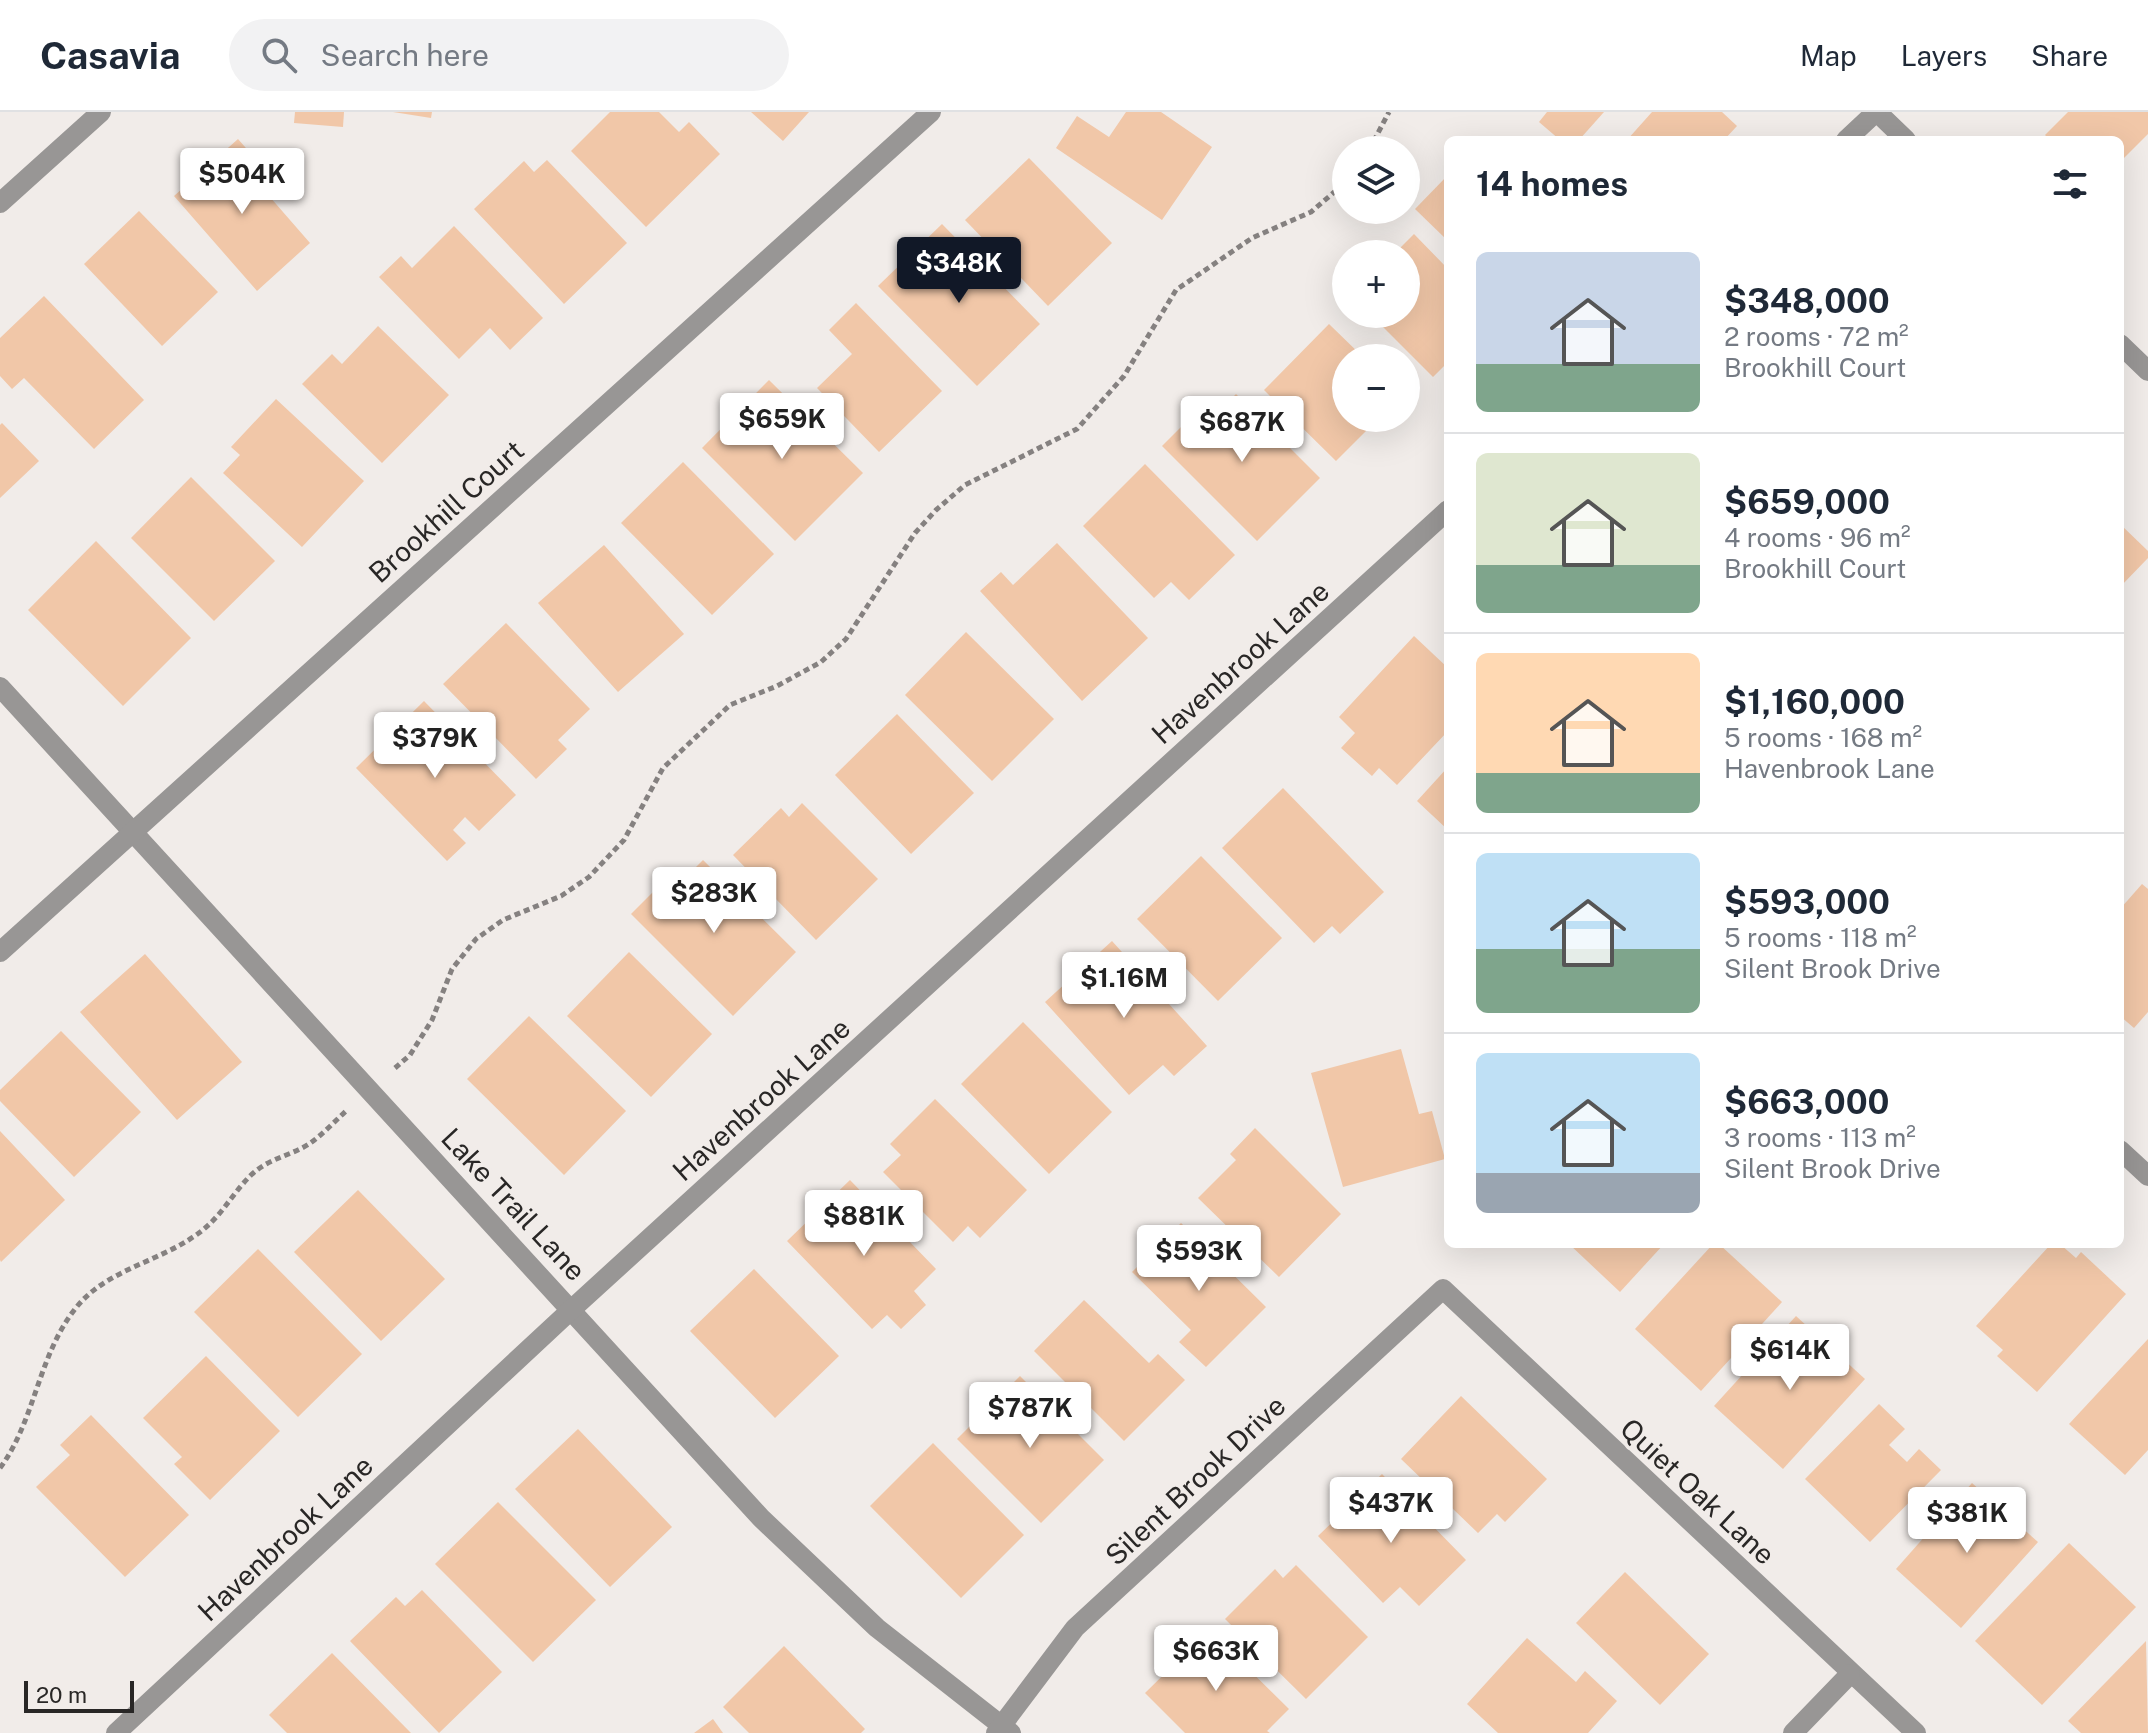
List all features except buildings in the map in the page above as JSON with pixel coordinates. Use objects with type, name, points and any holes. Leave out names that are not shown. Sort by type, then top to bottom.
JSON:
[{"type":"street","points":[[0,203],[101,112]]},
{"type":"street","name":"Brookhill Court","points":[[0,952],[931,112]]},
{"type":"street","points":[[1850,136],[1876,112],[1902,136]]},
{"type":"street","points":[[2124,348],[2148,371]]},
{"type":"street","name":"Havenbrook Lane","points":[[116,1733],[572,1309],[1444,520]]},
{"type":"street","name":"Lake Trail Lane","points":[[0,687],[761,1518],[877,1628],[1003,1731]]},
{"type":"street","points":[[2124,1154],[2148,1176]]},
{"type":"street","name":"Quiet Oak Lane","points":[[1443,1289],[1916,1733]]},
{"type":"street","name":"Silent Brook Drive","points":[[1003,1731],[1075,1628],[1443,1289]]},
{"type":"street","points":[[1793,1733],[1850,1674]]},
{"type":"path","points":[[1376,136],[1389,112]]},
{"type":"path","points":[[395,1068],[410,1055],[432,1020],[452,969],[476,939],[503,920],[561,896],[589,877],[624,840],[663,768],[730,705],[777,686],[821,662],[846,639],[915,533],[965,485],[1077,429],[1124,376],[1155,320],[1176,290],[1252,238],[1311,212],[1332,194]]},
{"type":"path","points":[[0,1468],[15,1449],[56,1336],[76,1307],[102,1284],[189,1240],[216,1222],[250,1176],[271,1159],[308,1144],[346,1111]]}]
